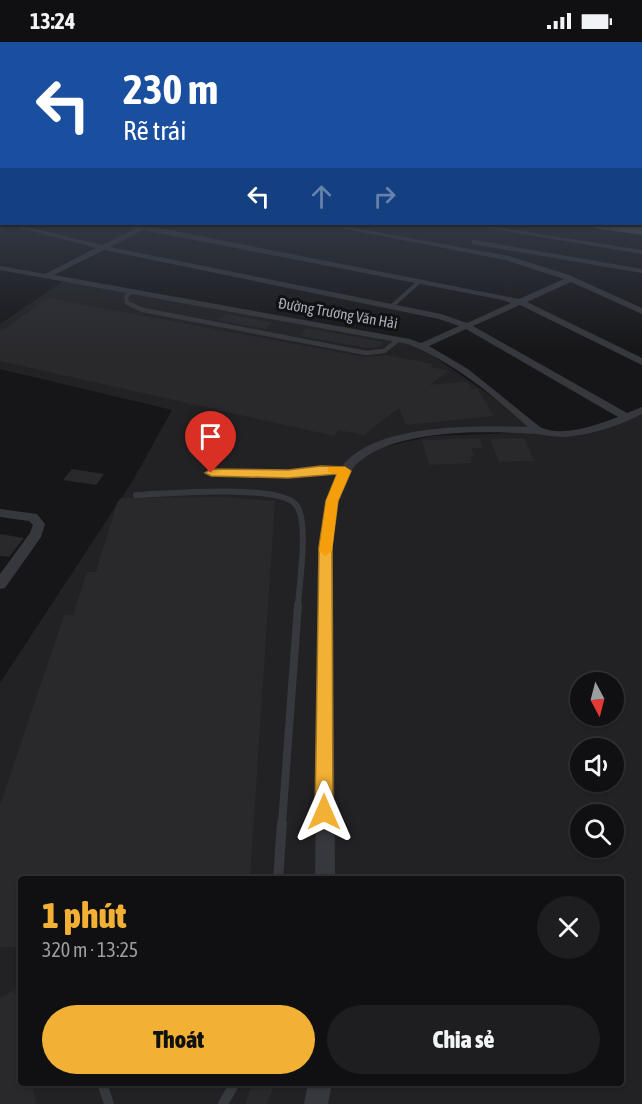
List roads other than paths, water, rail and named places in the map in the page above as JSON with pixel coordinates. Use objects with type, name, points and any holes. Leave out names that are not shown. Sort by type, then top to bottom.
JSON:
[{"type":"street","points":[[47,276],[90,254]]},
{"type":"street","points":[[135,254],[392,306],[465,325],[628,418]]},
{"type":"street","points":[[286,254],[522,303],[642,362]]},
{"type":"street","points":[[480,254],[521,262],[571,279],[642,311]]},
{"type":"street","points":[[540,254],[639,271],[642,254]]},
{"type":"street","name":"Đường Trương Văn Hải","points":[[0,268],[398,339],[422,346],[508,405],[540,431]]},
{"type":"street","points":[[422,346],[571,279]]},
{"type":"street","points":[[325,876],[324,585],[332,501],[345,471],[352,461],[370,449],[421,436],[470,431],[558,432],[596,428],[628,418],[642,410]]},
{"type":"street","points":[[0,513],[33,517],[39,524],[36,534],[0,584]]},
{"type":"street","points":[[316,1104],[319,1086]]},
{"type":"lane","points":[[392,306],[420,281]]},
{"type":"lane","points":[[131,291],[126,297],[127,303],[143,310],[366,353],[384,351],[398,339]]},
{"type":"lane","points":[[211,473],[288,474],[321,469],[345,471]]},
{"type":"lane","points":[[136,495],[266,492],[293,498],[300,509],[301,558],[278,876]]},
{"type":"lane","points":[[103,1086],[109,1104]]},
{"type":"lane","points":[[223,1104],[233,1086]]}]
